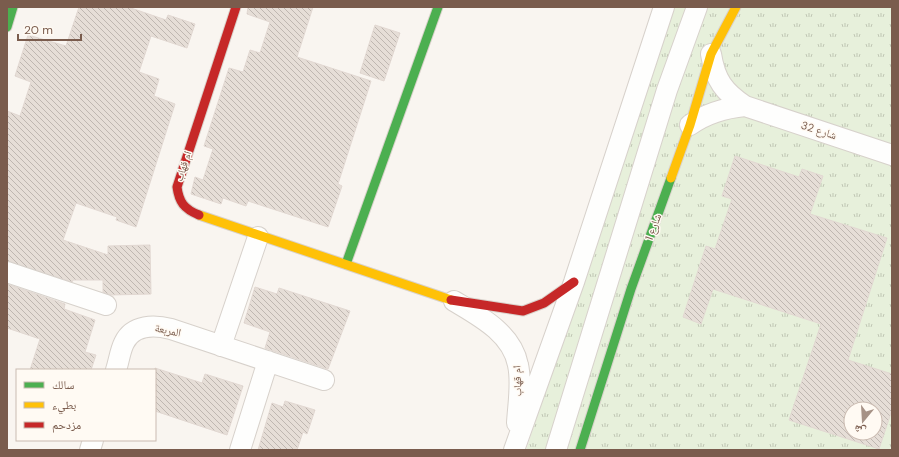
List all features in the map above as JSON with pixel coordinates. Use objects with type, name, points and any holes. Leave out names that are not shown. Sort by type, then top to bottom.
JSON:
[{"type":"street","points":[[7,27],[14,7]]},
{"type":"street","name":"ام قهاب","points":[[236,7],[177,187],[179,200],[188,211],[258,237],[346,264],[452,300],[523,311],[533,309],[574,282]]},
{"type":"street","points":[[346,264],[438,7]]},
{"type":"street","points":[[515,447],[574,282],[664,7]]},
{"type":"street","points":[[556,450],[667,90],[697,7]]},
{"type":"street","name":"شارع 1","points":[[580,450],[630,289],[690,125],[711,54],[736,7]]},
{"type":"street","name":"شارع 32","points":[[711,54],[714,70],[721,85],[732,97],[746,106],[892,155]]},
{"type":"street","name":"شارع 32","points":[[690,125],[702,117],[716,111],[746,106]]},
{"type":"street","points":[[221,346],[258,237]]},
{"type":"street","points":[[7,272],[106,305]]},
{"type":"street","name":"ام قهاب","points":[[452,300],[490,323],[503,336],[512,349],[518,364],[519,378],[515,447]]},
{"type":"street","name":"المربعة","points":[[116,369],[125,342],[137,330],[154,325],[171,329],[324,380]]},
{"type":"street","points":[[240,450],[268,361]]},
{"type":"green space","points":[[673,7],[892,7],[892,450],[526,450]]},
{"type":"building","points":[[79,7],[128,7],[166,20],[168,15],[195,24],[187,48],[151,36],[139,72],[159,79],[154,96],[175,104],[136,227],[116,220],[117,217],[76,203],[63,240],[108,255],[108,246],[150,245],[151,294],[110,295],[103,292],[103,280],[73,280],[72,282],[7,261],[7,111],[20,116],[31,82],[15,76],[28,35],[66,46]]},
{"type":"building","points":[[248,7],[313,7],[297,57],[371,81],[338,184],[342,186],[328,227],[248,201],[246,206],[223,198],[221,204],[191,194],[195,177],[203,180],[213,149],[204,146],[229,68],[243,72],[250,50],[260,53],[270,22],[247,14]]},
{"type":"building","points":[[375,25],[400,33],[384,81],[360,73]]},
{"type":"building","points":[[735,156],[799,177],[802,169],[823,176],[810,214],[887,238],[848,360],[892,374],[892,410],[883,437],[883,401],[843,401],[843,437],[789,420],[821,324],[713,289],[701,324],[683,317],[706,246],[715,249],[732,199],[722,196]]},
{"type":"building","points":[[7,284],[65,304],[64,309],[95,320],[85,352],[96,355],[91,369],[30,369],[40,339],[7,328]]},
{"type":"building","points":[[255,287],[277,294],[279,288],[350,311],[328,369],[265,348],[270,332],[244,323]]},
{"type":"building","points":[[155,369],[202,383],[205,374],[243,386],[227,435],[156,411]]},
{"type":"building","points":[[285,401],[315,410],[307,434],[303,432],[297,450],[258,450],[272,403],[283,407]]},
{"type":"building","points":[[854,441],[882,441],[879,449]]},
{"type":"traffic: fast","points":[[7,27],[13,7]]},
{"type":"traffic: fast","points":[[346,264],[438,7]]},
{"type":"traffic: fast","points":[[580,450],[631,289],[671,178]]},
{"type":"traffic: slow","points":[[671,178],[690,125],[711,54],[736,7]]},
{"type":"traffic: slow","points":[[199,215],[451,300]]},
{"type":"traffic: jam","points":[[199,215],[183,204],[179,197],[177,187],[236,7]]},
{"type":"traffic: jam","points":[[451,300],[523,311],[544,303],[574,282]]}]
